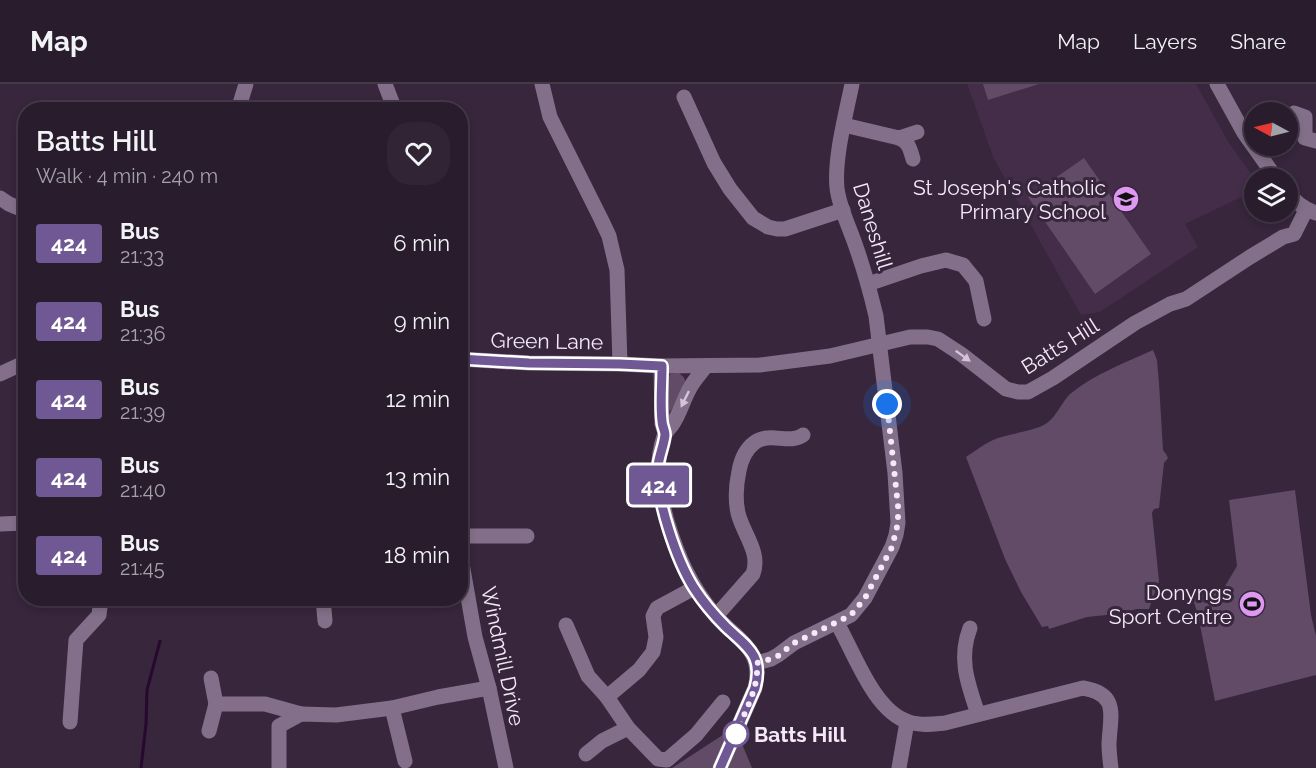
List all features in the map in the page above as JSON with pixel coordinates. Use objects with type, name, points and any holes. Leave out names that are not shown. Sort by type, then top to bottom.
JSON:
[{"type":"street","points":[[240,102],[246,84]]},
{"type":"street","points":[[385,84],[392,102]]},
{"type":"street","points":[[542,84],[550,117],[609,236],[614,254],[626,364]]},
{"type":"street","name":"Daneshill","points":[[757,663],[778,656],[794,643],[851,615],[865,598],[892,547],[898,523],[895,473],[876,316],[837,187],[837,173],[852,84]]},
{"type":"street","points":[[1217,84],[1244,133],[1269,168]]},
{"type":"street","points":[[684,97],[722,178],[753,218],[777,229],[785,229],[843,210]]},
{"type":"street","points":[[1298,114],[1305,117],[1305,138],[1316,141]]},
{"type":"street","points":[[844,125],[905,140],[913,159]]},
{"type":"street","points":[[899,138],[917,132]]},
{"type":"street","points":[[0,198],[18,208]]},
{"type":"street","name":"Batts Hill","points":[[626,364],[760,365],[808,360],[910,337],[928,337],[938,339],[961,354],[1006,389],[1028,392],[1135,323],[1170,304],[1186,299],[1283,237],[1294,234],[1311,211]]},
{"type":"street","points":[[868,284],[946,260],[963,265],[976,281],[984,319]]},
{"type":"street","name":"Green Lane","points":[[468,359],[529,363],[626,364]]},
{"type":"street","points":[[0,374],[18,366]]},
{"type":"street","points":[[662,366],[662,424],[665,433]]},
{"type":"street","points":[[706,366],[691,386],[672,425],[665,433],[658,464],[658,479],[660,495],[675,546],[694,588],[716,616],[747,645],[757,663],[755,688],[720,768]]},
{"type":"street","points":[[716,616],[753,574],[756,566],[756,556],[738,513],[737,482],[742,457],[755,442],[765,438],[794,439],[803,435]]},
{"type":"street","points":[[0,524],[18,523]]},
{"type":"street","points":[[468,536],[527,536]]},
{"type":"street","points":[[607,697],[639,670],[653,652],[656,638],[653,616],[657,608],[694,588]]},
{"type":"street","name":"Windmill Drive","points":[[468,597],[506,768]]},
{"type":"street","points":[[69,722],[76,640],[99,615],[100,606]]},
{"type":"street","points":[[324,606],[325,621]]},
{"type":"street","points":[[837,623],[858,665],[882,703],[892,713],[907,722],[925,725],[945,723],[1083,688],[1101,694],[1108,700],[1112,710],[1109,744],[1111,768]]},
{"type":"street","points":[[566,625],[588,676],[607,697],[628,728],[658,759],[667,760],[696,735],[723,702]]},
{"type":"street","points":[[970,628],[965,640],[964,664],[978,714]]},
{"type":"street","points":[[209,731],[216,704],[211,678]]},
{"type":"street","points":[[216,704],[265,704],[301,714],[336,715],[392,708],[489,688]]},
{"type":"street","points":[[265,704],[279,726],[279,768]]},
{"type":"street","points":[[392,708],[405,761]]},
{"type":"street","points":[[279,726],[301,714]]},
{"type":"street","points":[[899,768],[907,722]]},
{"type":"street","points":[[586,754],[602,741],[628,728]]},
{"type":"shaded area","name":"St Joseph's Catholic Primary School","points":[[967,84],[1196,84],[1229,143],[1247,168],[1244,168],[1244,196],[1185,224],[1198,247],[1100,312],[1081,315],[994,159]]},
{"type":"shaded area","points":[[983,84],[1039,84],[988,100]]},
{"type":"shaded area","points":[[1084,158],[1151,254],[1095,294],[1028,197]]},
{"type":"shaded area","points":[[1153,350],[1157,360],[1163,450],[1168,458],[1164,463],[1159,508],[1154,509],[1152,513],[1159,581],[1149,609],[1087,617],[1049,629],[1048,626],[1042,627],[1005,559],[966,457],[994,440],[1042,426],[1050,420],[1067,397],[1079,387],[1110,369]]},
{"type":"shaded area","points":[[679,373],[685,380],[684,388],[671,411],[667,410],[668,379],[670,374]]},
{"type":"shaded area","name":"Donyngs Sport Centre","points":[[1295,490],[1311,615],[1316,636],[1316,675],[1215,701],[1198,615],[1191,593],[1224,588],[1237,566],[1229,500]]},
{"type":"shaded area","points":[[735,727],[752,768],[672,768]]},
{"type":"waterway","points":[[141,768],[147,690],[160,641]]},
{"type":"bus line","name":"424","points":[[468,359],[662,366],[662,424],[665,433],[658,464],[658,479],[660,495],[675,546],[694,588],[716,616],[747,645],[757,663],[755,688],[720,768]]},
{"type":"place","name":"St Joseph's Catholic Primary School","points":[[1126,199]]},
{"type":"place","name":"Donyngs Sport Centre","points":[[1252,604]]},
{"type":"place","name":"Batts Hill","points":[[736,734]]},
{"type":"route","points":[[736,734],[755,688],[757,663],[778,656],[794,643],[851,615],[865,598],[892,547],[898,523],[898,506],[887,404]]}]
